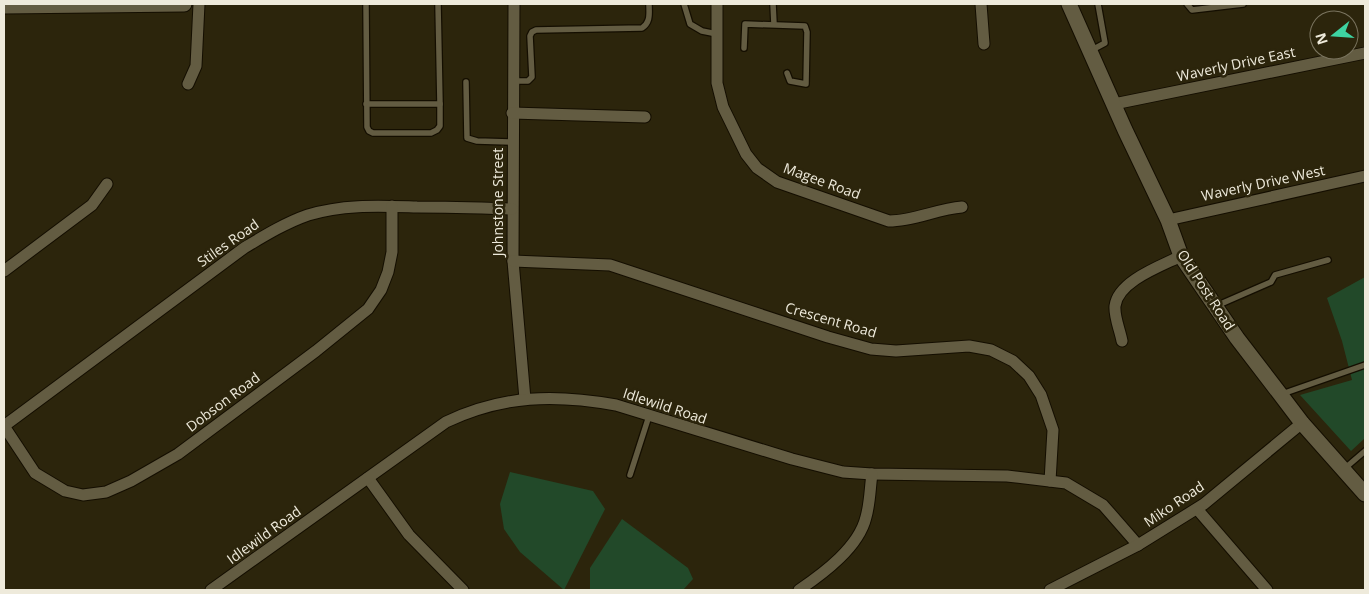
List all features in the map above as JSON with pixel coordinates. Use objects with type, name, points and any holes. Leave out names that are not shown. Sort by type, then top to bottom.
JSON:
[{"type":"street","points":[[4,6],[184,4]]},
{"type":"street","points":[[188,84],[196,66],[199,4]]},
{"type":"street","name":"Johnstone Street","points":[[514,4],[512,81],[513,261],[525,399]]},
{"type":"street","name":"Magee Road","points":[[717,4],[717,83],[723,107],[746,154],[757,168],[777,182],[890,221],[903,221],[948,208],[962,207]]},
{"type":"street","points":[[981,4],[984,44]]},
{"type":"street","name":"Old Post Road","points":[[1069,4],[1168,220],[1181,256],[1237,338],[1302,423],[1365,494]]},
{"type":"street","name":"Waverly Drive East","points":[[1114,104],[1365,53]]},
{"type":"street","points":[[512,113],[644,117]]},
{"type":"street","name":"Waverly Drive West","points":[[1168,220],[1365,176]]},
{"type":"street","points":[[4,271],[92,205],[107,184]]},
{"type":"street","name":"Stiles Road","points":[[4,426],[244,248],[271,232],[307,216],[330,209],[360,206],[512,209]]},
{"type":"street","name":"Dobson Road","points":[[4,426],[35,473],[65,491],[83,496],[106,492],[131,481],[178,454],[316,352],[368,309],[381,290],[388,272],[392,252],[392,206]]},
{"type":"street","points":[[1122,340],[1115,308],[1121,292],[1142,275],[1181,256]]},
{"type":"street","name":"Crescent Road","points":[[513,261],[610,265],[828,337],[871,349],[896,351],[969,346],[991,350],[1013,361],[1029,376],[1041,395],[1053,430],[1050,481]]},
{"type":"street","name":"Idlewild Road","points":[[211,590],[446,422],[469,411],[525,399],[590,400],[616,406],[792,460],[843,472],[1007,476],[1066,483],[1103,505],[1138,546]]},
{"type":"street","name":"Miko Road","points":[[1050,590],[1138,546],[1197,509],[1302,423]]},
{"type":"street","points":[[800,590],[822,575],[856,541],[866,518],[872,474]]},
{"type":"street","points":[[368,478],[409,535],[463,590]]},
{"type":"street","points":[[1197,509],[1268,590]]},
{"type":"lane","points":[[366,4],[367,127],[373,133],[431,132],[437,130],[440,126],[438,4]]},
{"type":"lane","points":[[512,81],[528,81],[532,77],[530,36],[532,32],[536,30],[642,28],[649,20],[649,4]]},
{"type":"lane","points":[[684,4],[690,24],[702,31],[717,34]]},
{"type":"lane","points":[[773,4],[774,24]]},
{"type":"lane","points":[[1090,50],[1106,44],[1098,4]]},
{"type":"lane","points":[[1187,4],[1192,10],[1243,4]]},
{"type":"lane","points":[[744,48],[745,24],[805,26],[807,32],[806,84],[790,81],[787,73]]},
{"type":"lane","points":[[466,82],[467,138],[477,142],[512,142]]},
{"type":"lane","points":[[366,104],[440,104]]},
{"type":"lane","points":[[1216,306],[1271,282],[1275,275],[1328,260]]},
{"type":"lane","points":[[1280,394],[1365,365]]},
{"type":"lane","points":[[630,475],[649,416]]},
{"type":"lane","points":[[1344,469],[1365,451]]},
{"type":"green space","points":[[1365,277],[1365,438],[1351,451],[1300,395],[1352,380],[1342,341],[1327,298]]},
{"type":"green space","points":[[510,472],[593,491],[605,509],[564,590],[520,552],[504,529],[500,504]]},
{"type":"green space","points":[[622,519],[688,568],[693,579],[683,590],[590,590],[590,568]]}]
